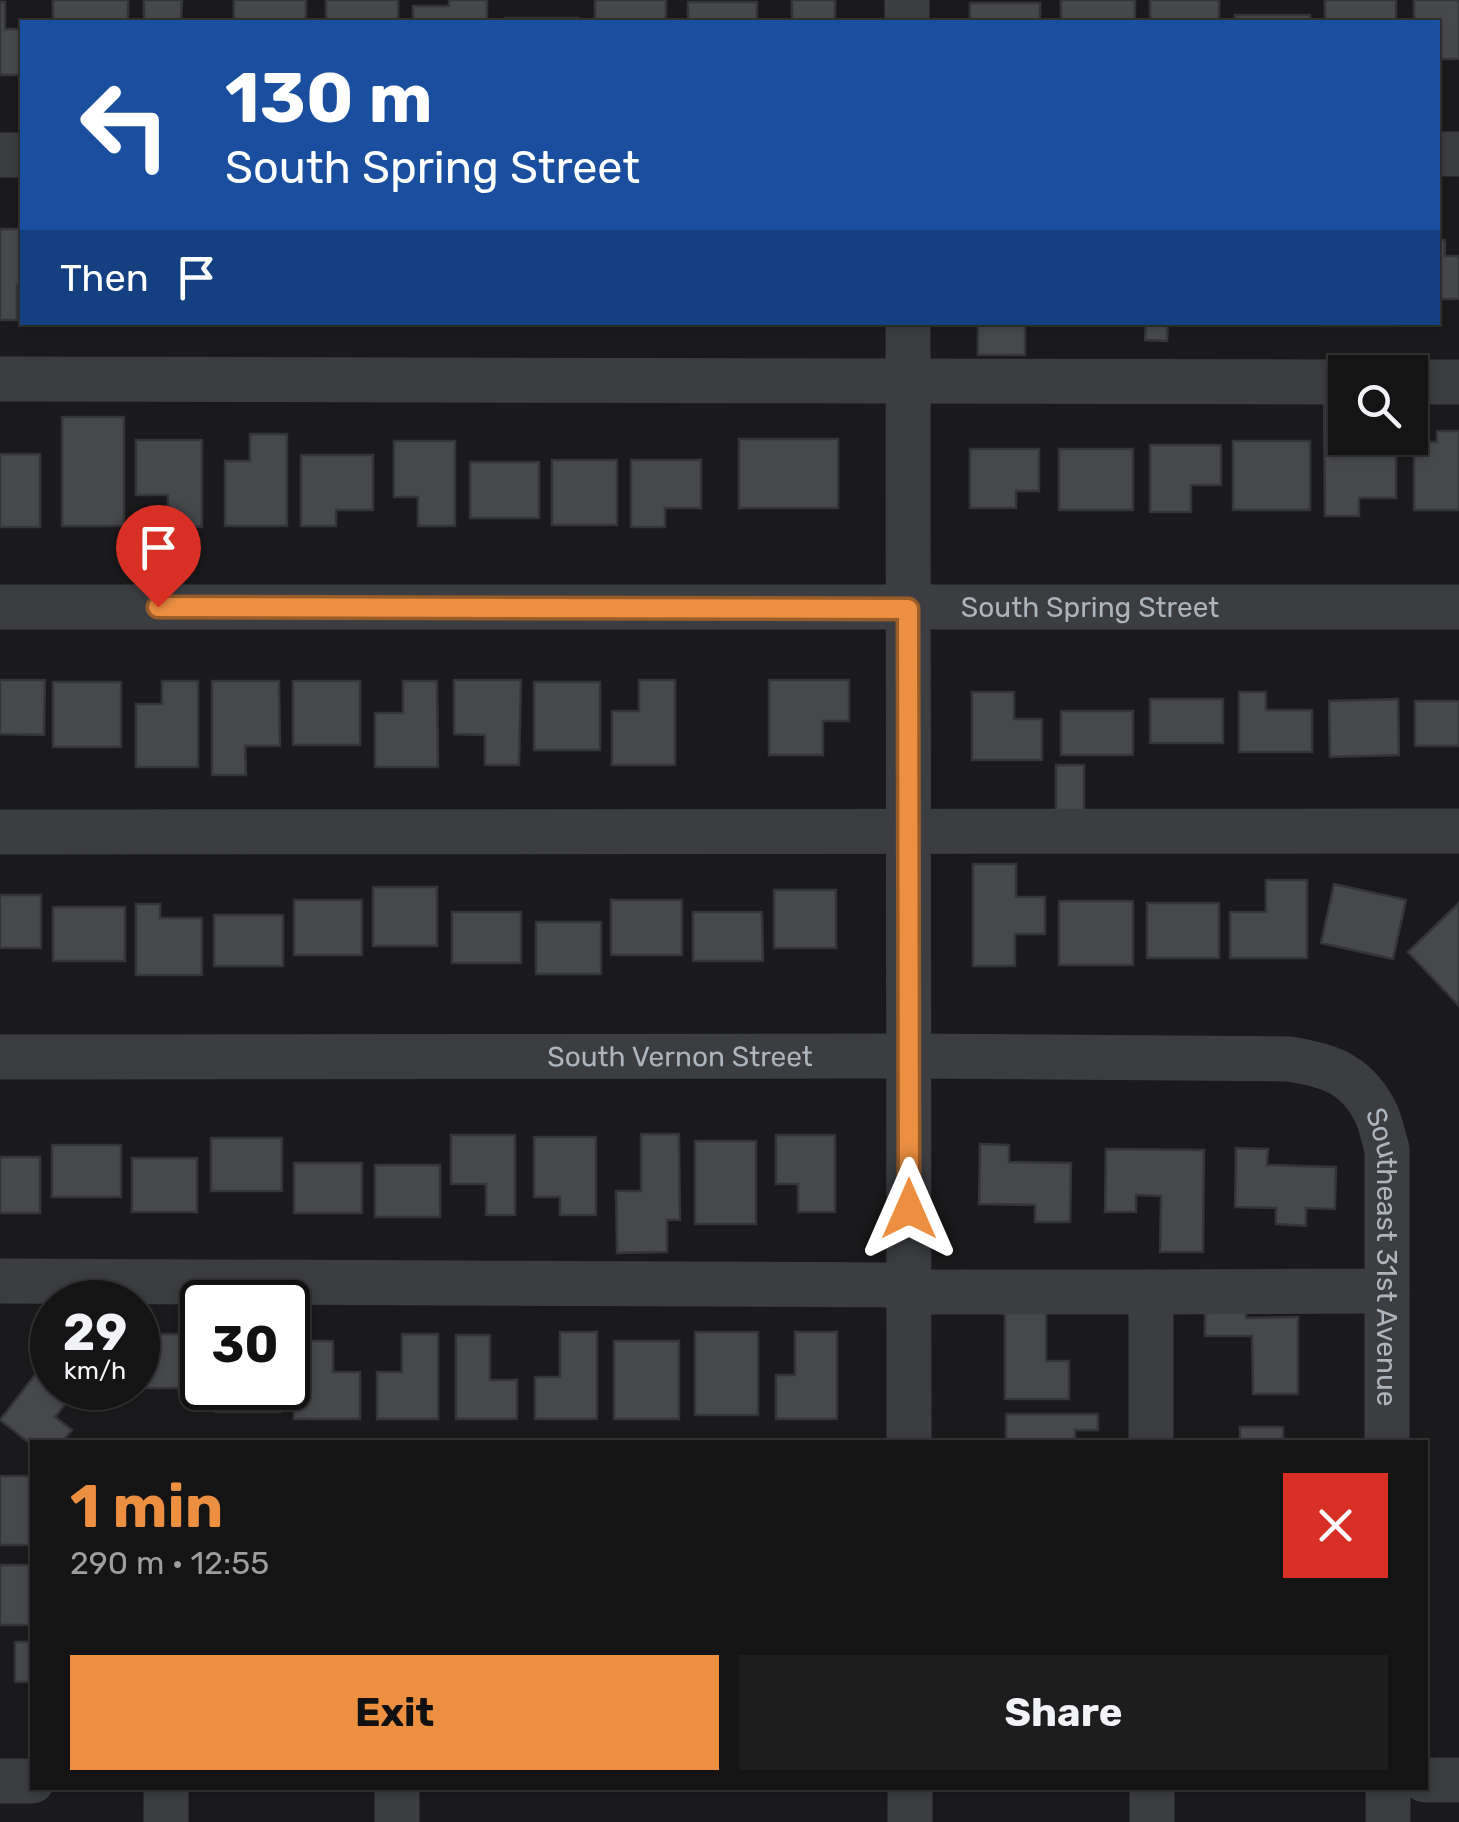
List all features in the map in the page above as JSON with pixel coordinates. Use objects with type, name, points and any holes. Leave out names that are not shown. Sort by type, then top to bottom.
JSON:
[{"type":"street","points":[[908,325],[909,1440]]},
{"type":"street","points":[[0,379],[1328,382]]},
{"type":"street","points":[[1428,382],[1459,382]]},
{"type":"street","name":"South Spring Street","points":[[0,607],[1459,607]]},
{"type":"street","points":[[0,832],[1459,831]]},
{"type":"street","name":"South Vernon Street","points":[[0,1057],[1290,1058],[1324,1065],[1353,1081]]},
{"type":"street","name":"Southeast 31st Avenue","points":[[1353,1081],[1376,1112],[1387,1149],[1387,1440]]},
{"type":"street","points":[[0,1281],[1387,1291]]},
{"type":"street","points":[[1150,1292],[1151,1440]]},
{"type":"street","points":[[1428,1780],[1459,1780]]},
{"type":"street","points":[[0,1781],[30,1781]]},
{"type":"street","points":[[166,1790],[166,1822]]},
{"type":"street","points":[[397,1790],[397,1822]]},
{"type":"street","points":[[910,1790],[910,1822]]},
{"type":"street","points":[[1152,1790],[1152,1822]]},
{"type":"street","points":[[1388,1790],[1388,1822]]},
{"type":"building","points":[[53,0],[128,0],[128,20],[53,20]]},
{"type":"building","points":[[144,0],[182,0],[181,20],[144,20]]},
{"type":"building","points":[[234,0],[306,0],[306,20],[234,20]]},
{"type":"building","points":[[326,0],[398,0],[398,20],[326,20]]},
{"type":"building","points":[[449,0],[487,0],[487,20],[413,20],[413,6],[449,6]]},
{"type":"building","points":[[595,0],[666,0],[666,20],[595,20]]},
{"type":"building","points":[[792,0],[835,0],[835,20],[792,20]]},
{"type":"building","points":[[1061,0],[1135,0],[1135,20],[1061,20]]},
{"type":"building","points":[[1150,0],[1219,0],[1219,20],[1150,20]]},
{"type":"building","points":[[1325,0],[1396,0],[1396,20],[1325,20]]},
{"type":"building","points":[[1414,0],[1459,0],[1459,59],[1440,59],[1440,20],[1414,20]]},
{"type":"building","points":[[0,2],[5,2],[5,29],[20,29],[20,75],[0,75]]},
{"type":"building","points":[[688,2],[757,2],[757,20],[688,20]]},
{"type":"building","points":[[970,3],[1040,3],[1040,20],[970,20]]},
{"type":"building","points":[[1235,15],[1310,15],[1310,20],[1235,20]]},
{"type":"building","points":[[505,18],[578,18],[578,20]]},
{"type":"building","points":[[0,229],[20,229],[17,320],[0,320]]},
{"type":"building","points":[[1440,240],[1445,240],[1445,256],[1459,256],[1459,299],[1440,299]]},
{"type":"building","points":[[978,325],[1025,325],[1025,355],[978,355]]},
{"type":"building","points":[[1146,325],[1168,325],[1167,341],[1145,340]]},
{"type":"building","points":[[1324,325],[1394,325],[1394,326]]},
{"type":"building","points":[[1324,398],[1328,398],[1328,455],[1396,455],[1396,498],[1359,498],[1359,516],[1325,516]]},
{"type":"building","points":[[62,417],[124,417],[124,526],[62,526]]},
{"type":"building","points":[[1437,431],[1459,431],[1459,510],[1414,510],[1414,455],[1428,455],[1428,442],[1437,442]]},
{"type":"building","points":[[250,434],[287,434],[287,526],[225,526],[225,461],[250,461]]},
{"type":"building","points":[[739,439],[838,439],[838,508],[739,508]]},
{"type":"building","points":[[136,440],[202,440],[202,527],[168,527],[168,495],[136,495]]},
{"type":"building","points":[[394,441],[455,441],[455,526],[418,526],[418,497],[394,497]]},
{"type":"building","points":[[1233,441],[1310,441],[1310,510],[1233,510]]},
{"type":"building","points":[[1150,445],[1221,445],[1221,485],[1191,485],[1191,512],[1150,512]]},
{"type":"building","points":[[970,449],[1039,449],[1039,491],[1016,491],[1016,508],[970,508]]},
{"type":"building","points":[[1059,449],[1133,449],[1133,510],[1059,510]]},
{"type":"building","points":[[0,454],[40,454],[40,527],[0,527]]},
{"type":"building","points":[[301,455],[373,455],[373,510],[336,510],[336,526],[301,526]]},
{"type":"building","points":[[552,460],[617,460],[617,525],[552,525]]},
{"type":"building","points":[[631,460],[701,460],[701,508],[665,508],[665,527],[631,527]]},
{"type":"building","points":[[470,462],[539,462],[539,518],[470,518]]},
{"type":"building","points":[[0,680],[45,680],[44,735],[0,734]]},
{"type":"building","points":[[454,680],[521,680],[519,765],[485,765],[485,735],[454,734]]},
{"type":"building","points":[[639,680],[675,680],[675,765],[612,765],[612,711],[639,711]]},
{"type":"building","points":[[769,680],[849,680],[849,721],[823,721],[823,755],[769,755]]},
{"type":"building","points":[[162,681],[198,681],[198,767],[136,767],[136,704],[162,704]]},
{"type":"building","points":[[212,681],[279,681],[280,746],[245,746],[246,775],[212,775]]},
{"type":"building","points":[[293,681],[360,681],[360,745],[293,745]]},
{"type":"building","points":[[403,681],[437,681],[438,767],[375,767],[375,713],[403,713]]},
{"type":"building","points":[[53,682],[121,682],[121,747],[53,747]]},
{"type":"building","points":[[534,682],[600,682],[600,750],[534,750]]},
{"type":"building","points":[[972,692],[1014,692],[1014,719],[1042,719],[1042,760],[972,760]]},
{"type":"building","points":[[1239,692],[1266,692],[1266,710],[1312,710],[1312,752],[1239,752]]},
{"type":"building","points":[[1150,699],[1223,699],[1223,743],[1150,743]]},
{"type":"building","points":[[1398,699],[1399,755],[1330,757],[1329,701]]},
{"type":"building","points":[[1415,701],[1459,701],[1459,746],[1415,746]]},
{"type":"building","points":[[1061,711],[1133,711],[1133,755],[1061,755]]},
{"type":"building","points":[[1056,765],[1084,765],[1084,811],[1056,811]]},
{"type":"building","points":[[973,864],[1016,864],[1016,897],[1045,897],[1045,934],[1015,934],[1015,966],[973,966]]},
{"type":"building","points":[[1266,880],[1307,880],[1307,958],[1230,958],[1230,912],[1266,912]]},
{"type":"building","points":[[1334,884],[1406,900],[1393,959],[1321,943]]},
{"type":"building","points":[[373,887],[437,887],[437,946],[373,946]]},
{"type":"building","points":[[774,890],[836,890],[836,948],[774,948]]},
{"type":"building","points":[[0,895],[41,895],[41,948],[0,948]]},
{"type":"building","points":[[294,900],[362,900],[362,955],[294,955]]},
{"type":"building","points":[[611,900],[682,900],[682,955],[611,955]]},
{"type":"building","points":[[1059,901],[1133,901],[1133,965],[1059,965]]},
{"type":"building","points":[[1147,903],[1219,903],[1219,958],[1147,958]]},
{"type":"building","points":[[1459,903],[1459,1006],[1408,952]]},
{"type":"building","points":[[136,904],[160,904],[160,918],[202,918],[202,975],[136,975]]},
{"type":"building","points":[[53,907],[125,907],[125,961],[53,961]]},
{"type":"building","points":[[452,912],[521,912],[521,963],[452,963]]},
{"type":"building","points":[[693,912],[762,912],[763,961],[693,961]]},
{"type":"building","points":[[214,915],[283,915],[283,966],[214,966]]},
{"type":"building","points":[[536,922],[601,922],[601,974],[536,974]]},
{"type":"building","points":[[641,1134],[679,1134],[680,1220],[667,1220],[667,1252],[617,1253],[616,1191],[641,1191]]},
{"type":"building","points":[[451,1135],[515,1135],[515,1215],[486,1215],[486,1184],[451,1184]]},
{"type":"building","points":[[776,1135],[835,1135],[835,1212],[798,1212],[798,1184],[776,1184]]},
{"type":"building","points":[[534,1137],[596,1137],[596,1215],[560,1215],[560,1197],[534,1197]]},
{"type":"building","points":[[211,1138],[282,1138],[282,1191],[211,1191]]},
{"type":"building","points":[[695,1141],[756,1141],[756,1224],[695,1224]]},
{"type":"building","points":[[980,1144],[1009,1145],[1009,1162],[1071,1163],[1070,1222],[1035,1222],[1035,1205],[979,1204]]},
{"type":"building","points":[[52,1145],[121,1145],[121,1197],[52,1197]]},
{"type":"building","points":[[1236,1148],[1268,1149],[1267,1165],[1336,1167],[1335,1209],[1306,1208],[1306,1226],[1276,1224],[1276,1208],[1235,1207]]},
{"type":"building","points":[[1106,1149],[1204,1150],[1203,1252],[1160,1252],[1161,1196],[1136,1195],[1136,1212],[1105,1212]]},
{"type":"building","points":[[0,1157],[40,1157],[40,1213],[0,1213]]},
{"type":"building","points":[[132,1158],[197,1158],[197,1212],[132,1212]]},
{"type":"building","points":[[294,1163],[362,1163],[362,1213],[294,1213]]},
{"type":"building","points":[[375,1165],[440,1165],[440,1217],[375,1217]]},
{"type":"building","points":[[1205,1304],[1246,1304],[1246,1318],[1298,1317],[1298,1394],[1253,1394],[1252,1336],[1205,1336]]},
{"type":"building","points":[[1005,1310],[1046,1310],[1046,1361],[1069,1361],[1069,1399],[1005,1399]]},
{"type":"building","points":[[560,1332],[597,1332],[597,1419],[535,1419],[535,1377],[560,1377]]},
{"type":"building","points":[[695,1332],[758,1332],[758,1415],[695,1415]]},
{"type":"building","points":[[795,1332],[837,1332],[837,1419],[776,1419],[776,1375],[795,1375]]},
{"type":"building","points":[[160,1334],[180,1334],[180,1388],[160,1388]]},
{"type":"building","points":[[402,1334],[438,1334],[438,1419],[377,1419],[377,1372],[402,1372]]},
{"type":"building","points":[[456,1335],[490,1335],[490,1380],[517,1380],[517,1419],[456,1419]]},
{"type":"building","points":[[310,1341],[333,1341],[333,1372],[360,1372],[360,1419],[294,1419],[294,1410],[310,1410]]},
{"type":"building","points":[[614,1341],[679,1341],[679,1419],[614,1419]]},
{"type":"building","points":[[30,1381],[30,1410],[61,1410],[55,1417],[72,1430],[64,1440],[30,1440],[30,1443],[0,1420]]},
{"type":"building","points":[[216,1410],[280,1410],[280,1412]]},
{"type":"building","points":[[1006,1414],[1098,1414],[1098,1430],[1075,1430],[1075,1440],[1006,1440]]},
{"type":"building","points":[[1240,1427],[1283,1427],[1283,1440],[1240,1440]]},
{"type":"building","points":[[0,1476],[30,1476],[30,1545],[0,1545]]},
{"type":"building","points":[[0,1565],[30,1565],[30,1625],[0,1625]]},
{"type":"building","points":[[15,1642],[30,1642],[30,1682],[15,1682]]},
{"type":"route","points":[[158,607],[908,609],[909,1209]]}]
